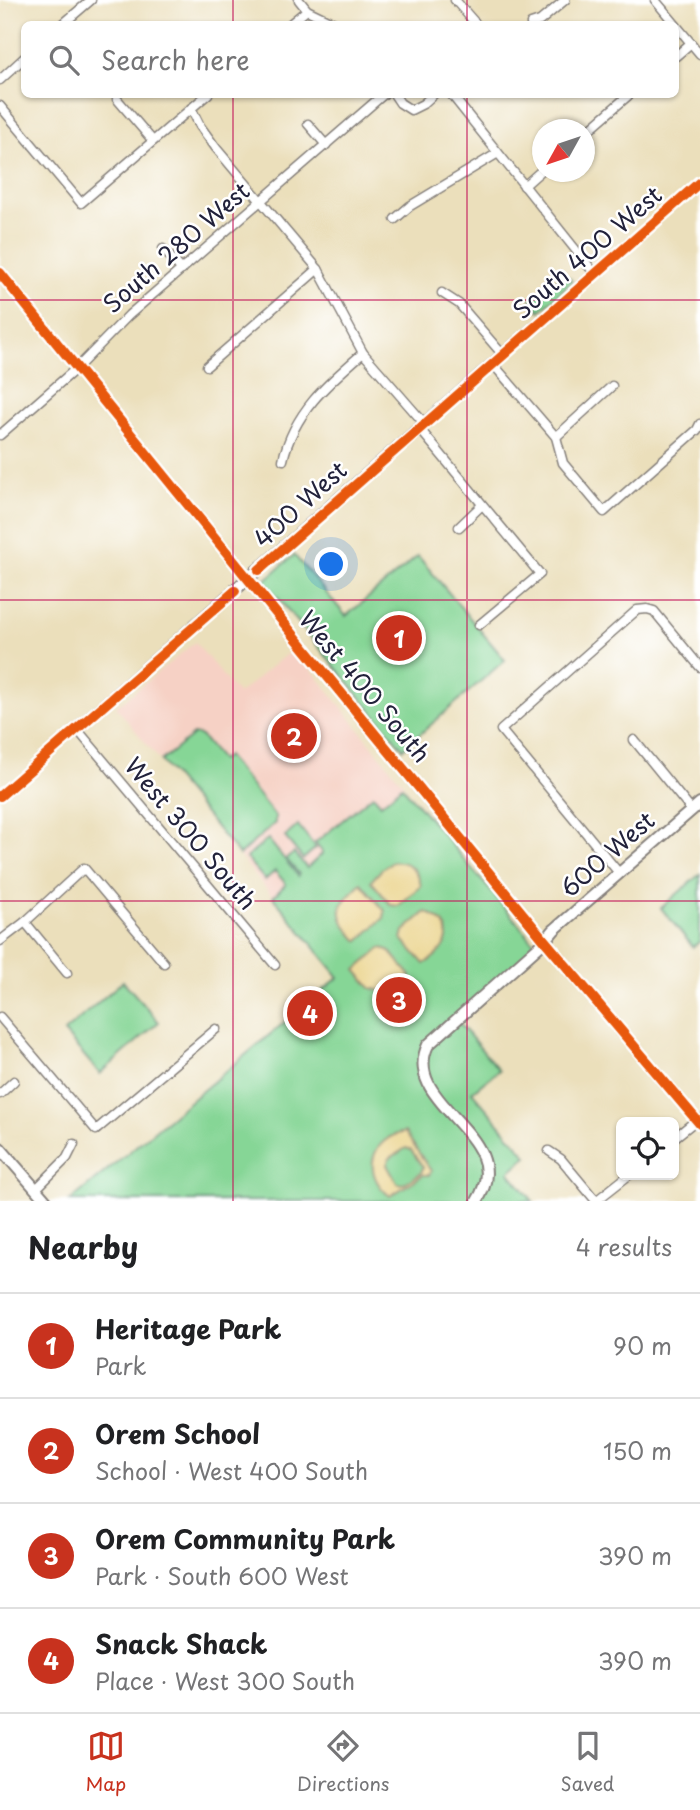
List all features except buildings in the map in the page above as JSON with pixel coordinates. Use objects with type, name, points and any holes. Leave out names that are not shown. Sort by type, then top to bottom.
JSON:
[{"type":"street","points":[[66,21],[91,0]]},
{"type":"street","points":[[299,0],[307,10],[329,21]]},
{"type":"street","points":[[455,0],[473,21]]},
{"type":"street","points":[[540,21],[565,0]]},
{"type":"street","points":[[655,0],[673,21]]},
{"type":"street","points":[[294,21],[307,10]]},
{"type":"street","points":[[679,29],[700,54]]},
{"type":"street","points":[[679,53],[691,43]]},
{"type":"street","points":[[0,80],[21,61]]},
{"type":"street","points":[[0,106],[81,202],[203,98]]},
{"type":"street","name":"South 280 West","points":[[0,435],[78,367],[129,315],[379,98]]},
{"type":"street","points":[[397,98],[411,110],[430,98]]},
{"type":"street","points":[[453,98],[595,274]]},
{"type":"street","points":[[595,124],[625,98]]},
{"type":"street","points":[[117,99],[153,141]]},
{"type":"street","points":[[191,108],[216,148],[318,269],[363,354],[540,574],[479,625]]},
{"type":"street","points":[[308,124],[326,145]]},
{"type":"street","points":[[395,219],[410,206],[498,153]]},
{"type":"street","points":[[524,186],[532,179]]},
{"type":"street","name":"South 400 West","points":[[503,355],[700,182]]},
{"type":"street","points":[[163,249],[181,270]]},
{"type":"street","points":[[207,366],[318,269]]},
{"type":"street","name":"West 400 South","points":[[0,273],[545,941],[699,1120]]},
{"type":"street","points":[[442,293],[459,304],[503,355]]},
{"type":"street","points":[[283,460],[288,439],[311,402],[328,383],[363,354]]},
{"type":"street","name":"400 West","points":[[0,796],[503,355]]},
{"type":"street","points":[[494,364],[556,436],[563,463],[604,512],[700,424]]},
{"type":"street","points":[[556,436],[612,386]]},
{"type":"street","points":[[458,527],[482,505]]},
{"type":"street","points":[[619,873],[501,730],[637,610],[647,608],[654,611],[700,667]]},
{"type":"street","name":"West 300 South","points":[[76,728],[275,965]]},
{"type":"street","points":[[634,740],[696,807]]},
{"type":"street","name":"600 West","points":[[477,1201],[482,1192],[485,1173],[481,1151],[427,1083],[421,1066],[423,1054],[432,1040],[696,807]]},
{"type":"street","points":[[0,941],[84,868],[164,963]]},
{"type":"street","points":[[25,922],[66,973]]},
{"type":"street","points":[[0,1017],[96,1130],[216,1029]]},
{"type":"street","points":[[0,1094],[15,1081]]},
{"type":"street","points":[[679,1134],[699,1120]]},
{"type":"street","points":[[36,1189],[67,1158],[74,1143]]},
{"type":"street","points":[[0,1148],[46,1201]]},
{"type":"street","points":[[549,1151],[561,1159],[596,1201],[623,1180]]},
{"type":"shaded area","points":[[195,642],[238,694],[294,648],[404,785],[273,897],[116,707]]},
{"type":"green space","points":[[562,276],[572,281],[540,311],[531,300]]},
{"type":"green space","points":[[294,555],[346,616],[418,556],[505,660],[403,749],[264,581]]},
{"type":"green space","points":[[194,734],[201,736],[221,760],[227,756],[275,816],[275,823],[239,855],[161,761]]},
{"type":"green space","points":[[402,786],[538,947],[459,1023],[499,1070],[472,1092],[527,1156],[509,1172],[533,1201],[70,1201],[339,977],[273,897],[286,884],[275,871],[265,880],[246,858],[268,839],[298,876],[286,859],[294,853],[307,868],[323,853],[315,843],[373,795],[381,804]]},
{"type":"green space","points":[[298,825],[316,848],[303,859],[285,837]]},
{"type":"green space","points":[[700,874],[700,941],[693,947],[661,908]]},
{"type":"green space","points":[[123,981],[159,1022],[100,1074],[64,1032]]},
{"type":"sand","points":[[392,862],[411,867],[421,886],[398,906],[391,905],[371,881]]},
{"type":"sand","points":[[361,883],[385,911],[384,918],[358,941],[345,924],[341,911],[346,898]]},
{"type":"sand","points":[[426,912],[444,924],[447,938],[440,952],[424,964],[402,939],[404,931]]},
{"type":"sand","points":[[381,948],[389,950],[411,976],[398,988],[387,993],[371,988],[356,970]]},
{"type":"sand","points":[[405,1132],[431,1171],[429,1175],[423,1175],[390,1196],[375,1178],[373,1168],[377,1149],[393,1136]],"holes":[[[406,1148],[411,1150],[423,1167],[421,1173],[403,1184],[397,1183],[387,1165],[389,1159]]]},
{"type":"cycle path","points":[[259,570],[700,182]]},
{"type":"cycle path","points":[[0,273],[545,941],[700,1124]]},
{"type":"cycle path","points":[[0,796],[235,591]]},
{"type":"place","name":"Heritage Park","points":[[399,638]]},
{"type":"place","name":"Orem School","points":[[294,736]]},
{"type":"place","name":"Orem Community Park","points":[[399,1000]]},
{"type":"place","name":"Snack Shack","points":[[310,1013]]}]
